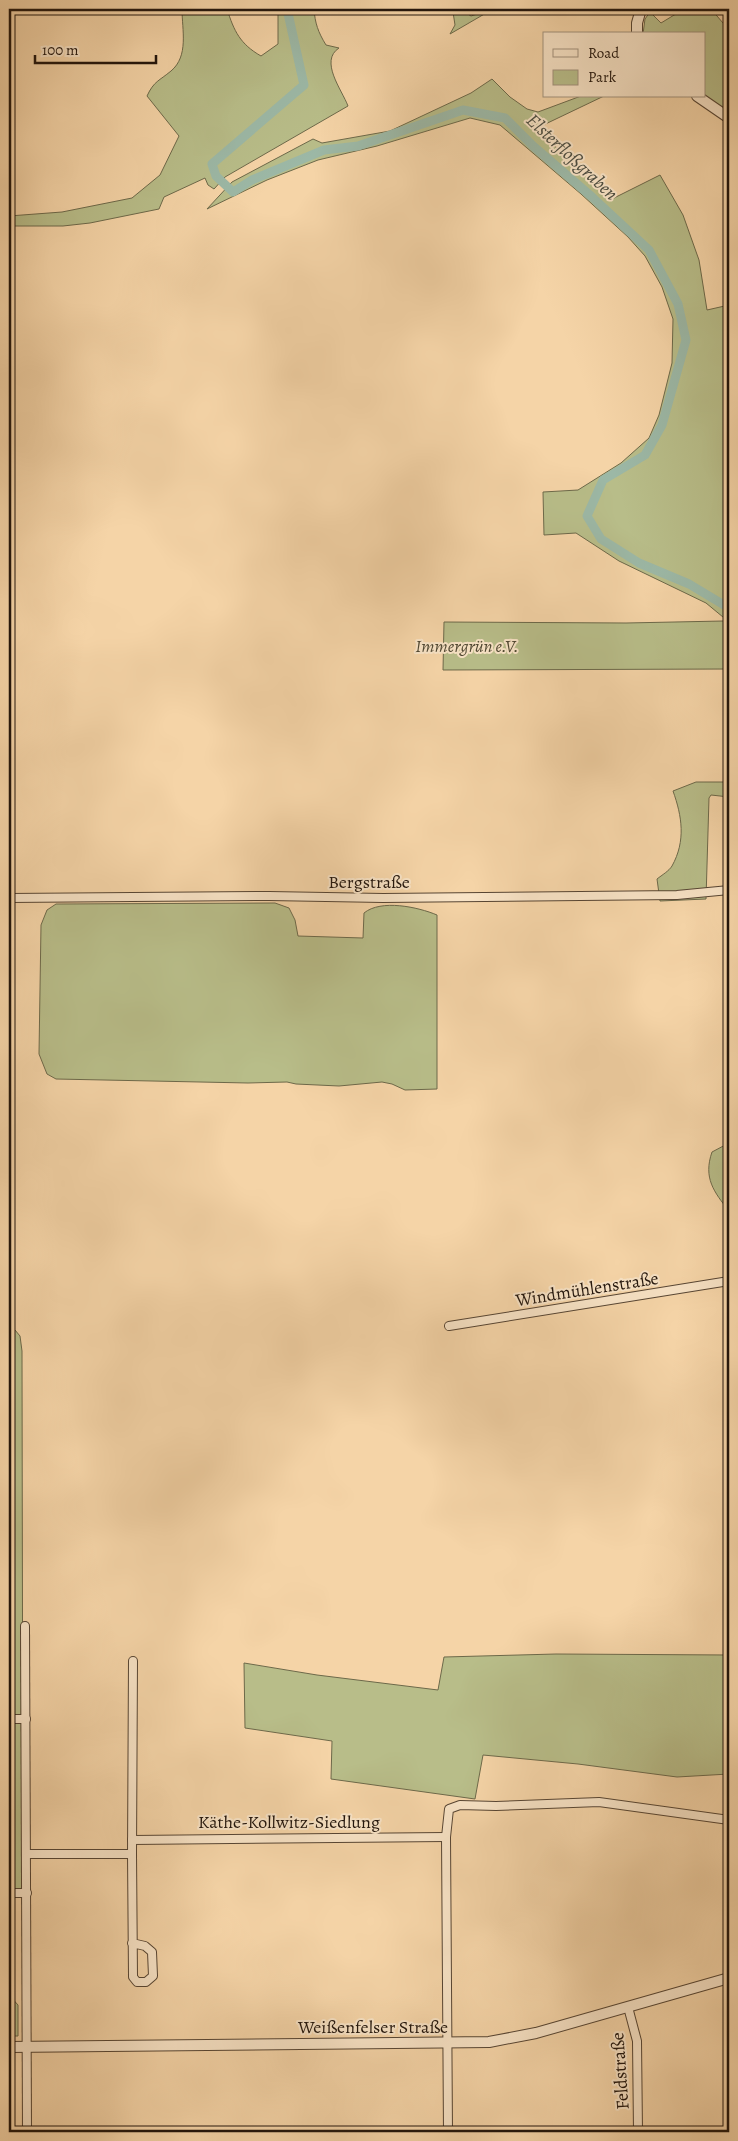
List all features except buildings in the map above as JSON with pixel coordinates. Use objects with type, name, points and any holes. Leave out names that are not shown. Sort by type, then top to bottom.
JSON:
[{"type":"street","points":[[637,32],[637,23],[641,9]]},
{"type":"street","points":[[701,98],[729,118]]},
{"type":"street","name":"Bergstraße","points":[[9,898],[290,896],[383,898],[677,895],[729,890]]},
{"type":"street","name":"Windmühlenstraße","points":[[449,1326],[729,1281]]},
{"type":"street","points":[[24,1626],[27,2132]]},
{"type":"street","points":[[132,1943],[146,1946],[152,1952],[153,1976],[146,1982],[137,1982],[133,1977],[132,1943],[132,1840],[133,1661]]},
{"type":"street","points":[[9,1719],[26,1719]]},
{"type":"street","points":[[448,2132],[446,1837],[449,1809],[460,1805],[496,1806],[599,1802],[729,1820]]},
{"type":"street","name":"Käthe-Kollwitz-Siedlung","points":[[132,1840],[446,1837]]},
{"type":"street","points":[[26,1854],[132,1854]]},
{"type":"street","points":[[9,1893],[27,1893]]},
{"type":"street","name":"Weißenfelser Straße","points":[[9,2047],[489,2042],[518,2038],[729,1978]]},
{"type":"street","name":"Feldstraße","points":[[628,2007],[637,2041],[638,2132]]},
{"type":"green space","points":[[182,9],[227,9],[232,24],[243,42],[261,56],[278,44],[278,9],[314,9],[317,27],[326,45],[339,48],[333,54],[331,68],[348,106],[225,177],[214,189],[208,185],[205,178],[164,197],[159,209],[90,223],[63,226],[9,226],[9,216],[62,212],[132,198],[160,175],[179,136],[147,96],[155,84],[177,65],[180,58],[183,42]]},
{"type":"green space","points":[[450,9],[460,9],[471,16],[493,9],[450,34],[455,25],[453,12]]},
{"type":"green space","points":[[684,9],[711,9],[729,30],[729,112],[706,96],[706,32],[643,32],[645,19],[650,12],[661,23]]},
{"type":"green space","points":[[492,79],[510,97],[527,109],[538,112],[576,98],[600,98],[535,129],[614,198],[660,175],[683,215],[699,260],[707,310],[729,305],[729,622],[706,603],[619,561],[576,533],[544,535],[543,492],[578,490],[621,463],[649,438],[659,415],[672,363],[673,319],[662,287],[645,256],[628,237],[581,194],[500,125],[470,118],[377,146],[318,160],[267,180],[207,209],[232,182],[313,139],[322,143],[390,131],[471,93]]},
{"type":"green space","name":"Immergrün e.V.","points":[[723,621],[729,623],[729,669],[443,670],[444,622],[626,623]]},
{"type":"green space","points":[[696,782],[729,782],[729,797],[711,795],[709,798],[706,899],[660,901],[657,879],[672,866],[681,838],[679,810],[673,791]]},
{"type":"green space","points":[[275,903],[289,908],[295,920],[298,936],[363,938],[364,913],[380,906],[410,907],[437,915],[437,1089],[405,1090],[382,1082],[339,1086],[287,1082],[248,1083],[56,1079],[47,1074],[39,1054],[41,925],[47,910],[56,904]]},
{"type":"green space","points":[[729,1143],[729,1211],[715,1191],[709,1177],[709,1170],[712,1152]]},
{"type":"green space","points":[[9,1330],[15,1330],[20,1336],[22,1351],[23,1889],[9,1890]]},
{"type":"green space","points":[[556,1654],[729,1655],[729,1774],[677,1777],[578,1764],[483,1755],[475,1799],[331,1779],[332,1741],[245,1728],[244,1663],[317,1675],[438,1690],[444,1657]]},
{"type":"green space","points":[[9,1995],[18,2005],[18,2036],[9,2036]]},
{"type":"waterway","name":"Elsterfloßgraben","points":[[287,9],[304,85],[212,164],[216,176],[233,192],[252,180],[324,150],[358,146],[463,110],[505,118],[533,146],[649,250],[678,304],[686,340],[662,425],[645,455],[603,480],[587,516],[601,539],[639,563],[689,584],[729,608]]}]
